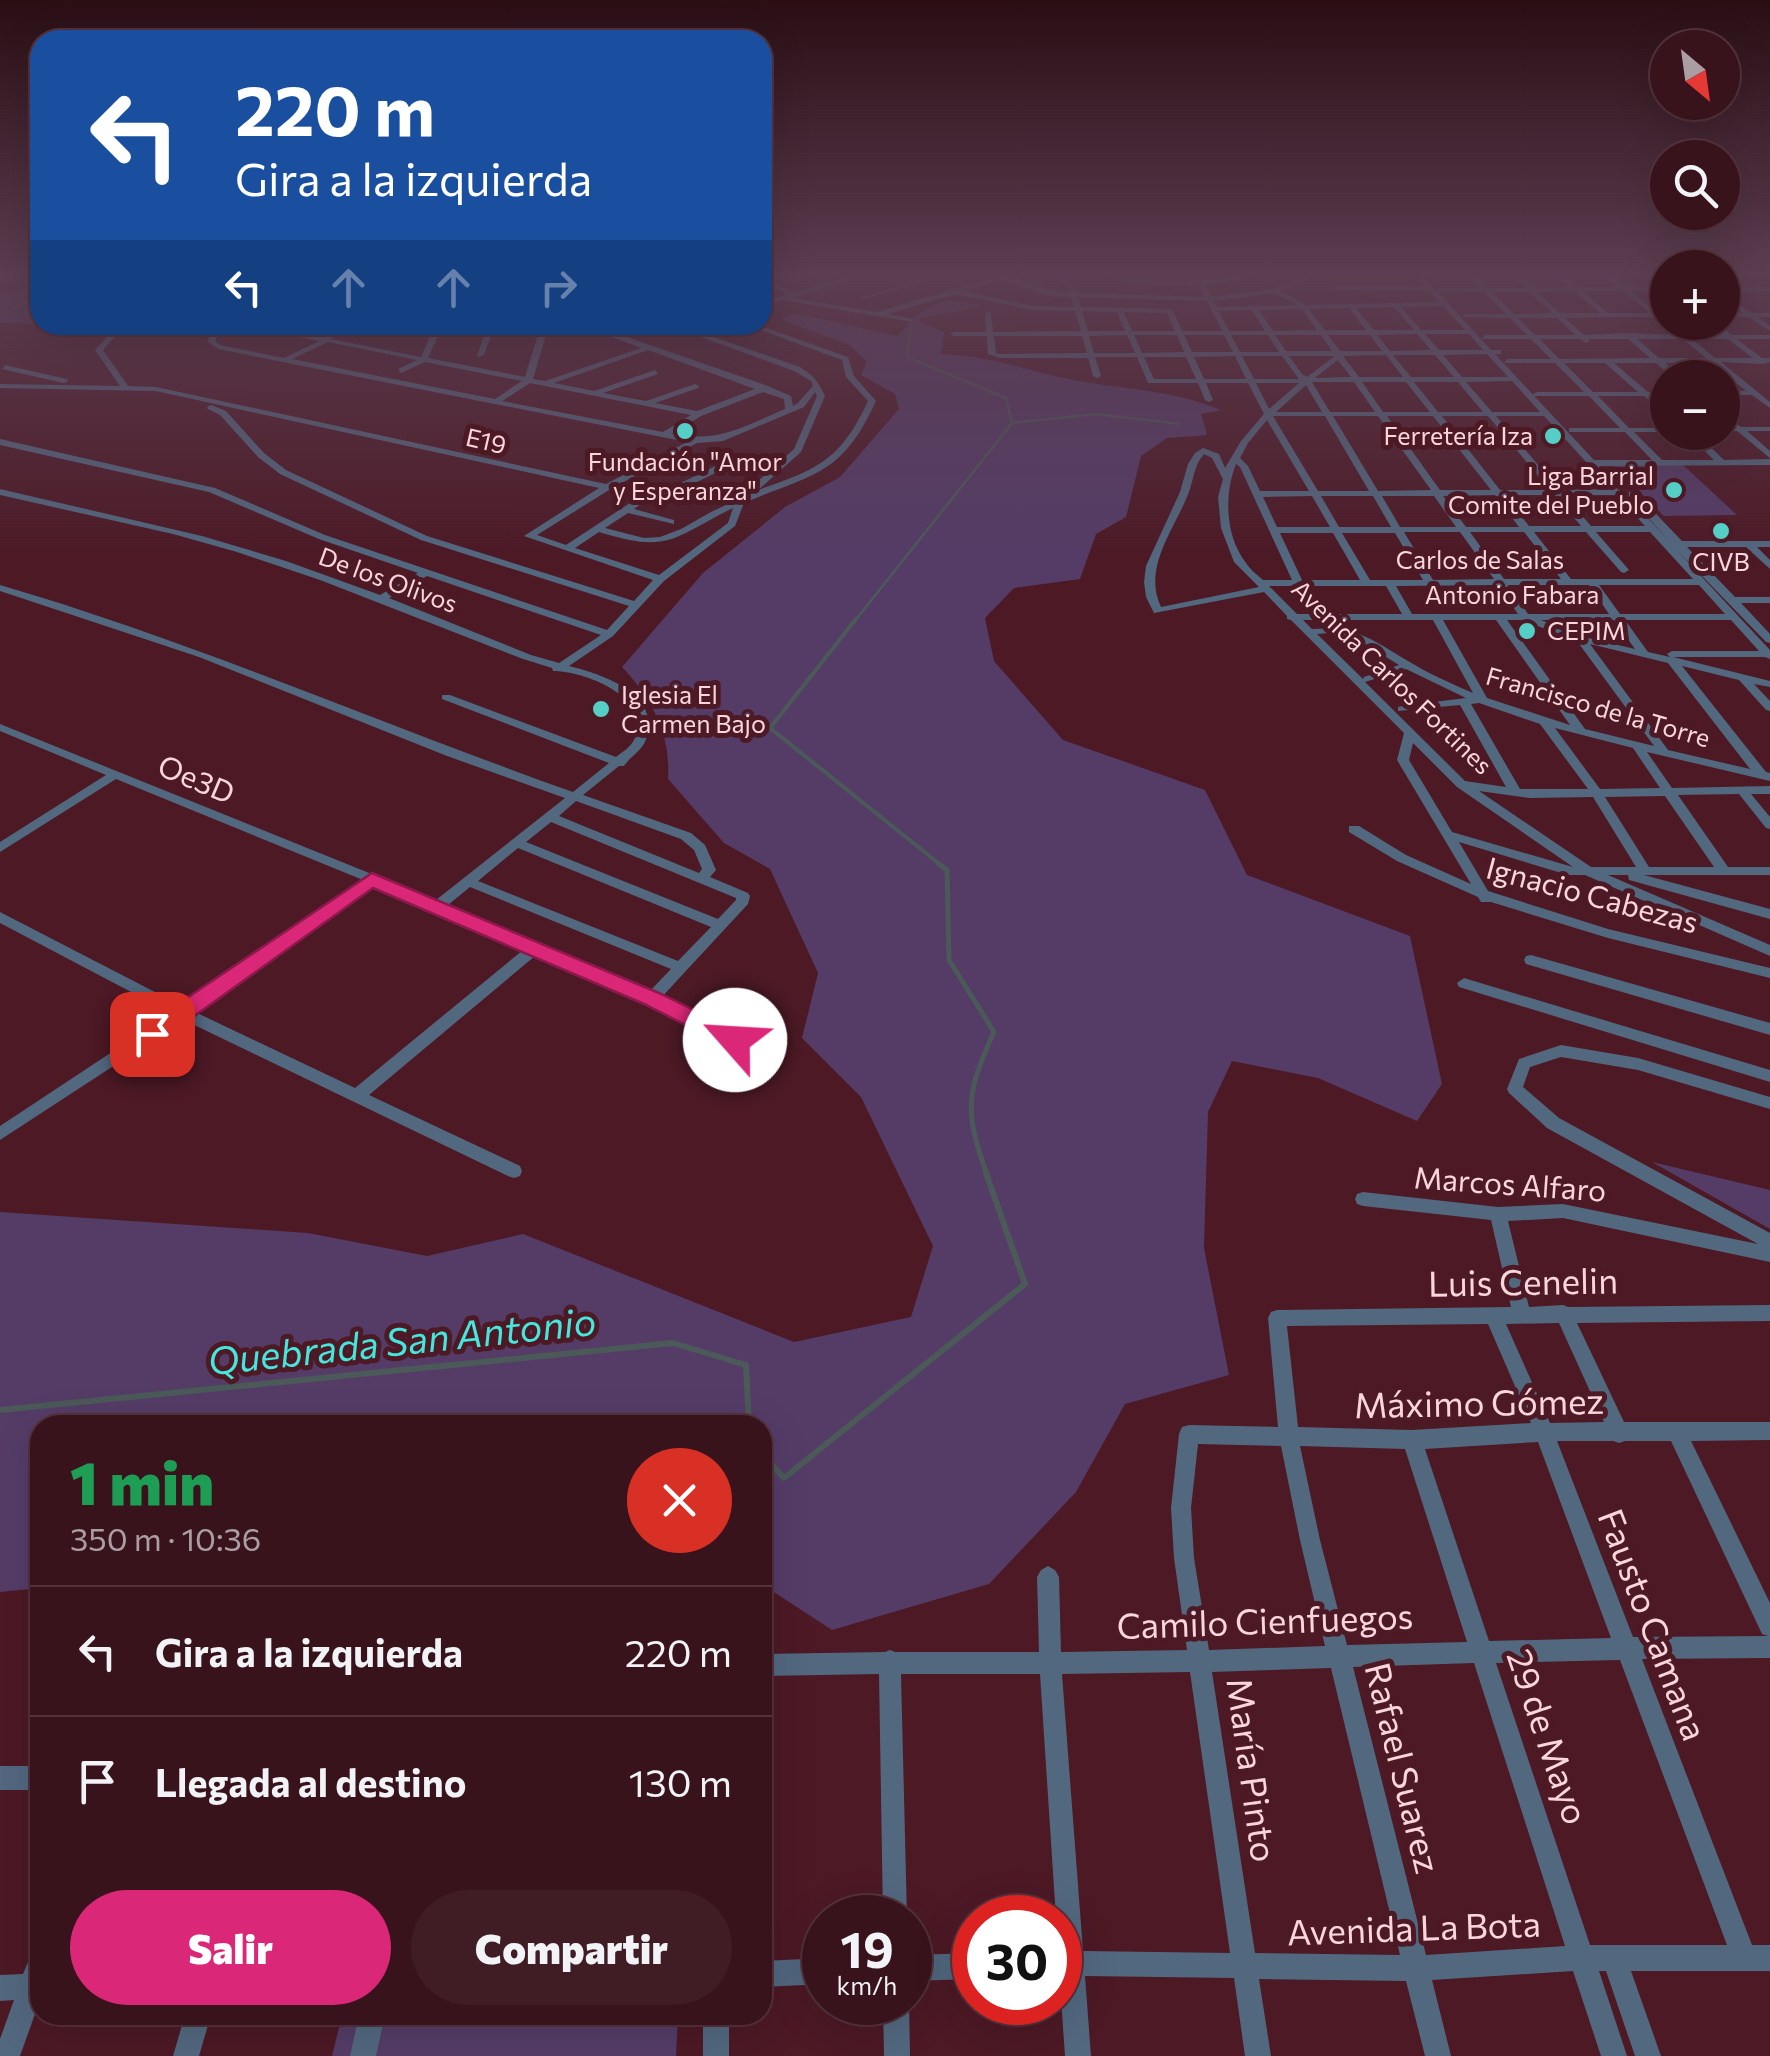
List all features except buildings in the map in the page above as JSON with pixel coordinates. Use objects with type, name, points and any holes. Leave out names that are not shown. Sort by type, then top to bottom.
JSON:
[{"type":"street","points":[[12,369],[87,388]]},
{"type":"street","points":[[112,369],[125,388]]},
{"type":"street","points":[[333,369],[695,441],[720,439],[801,405],[817,385]]},
{"type":"street","points":[[401,371],[405,369]]},
{"type":"street","points":[[470,369],[698,414]]},
{"type":"street","points":[[498,400],[528,380],[531,369]]},
{"type":"street","points":[[544,384],[587,369]]},
{"type":"street","points":[[709,369],[788,398],[790,410]]},
{"type":"street","points":[[598,529],[643,542],[676,537],[768,482],[798,450],[821,396],[817,385],[794,369]]},
{"type":"street","points":[[740,500],[820,472],[848,449],[872,401],[850,377],[848,369]]},
{"type":"street","points":[[1095,369],[1097,376]]},
{"type":"street","points":[[1147,369],[1152,381],[1513,379]]},
{"type":"street","points":[[1194,369],[1209,400]]},
{"type":"street","points":[[1246,369],[1367,583]]},
{"type":"street","points":[[1295,369],[1308,380],[1430,583]]},
{"type":"street","name":"Avenida Carlos Fortines","points":[[1322,369],[1268,414],[1234,457],[1225,477],[1223,533],[1239,562],[1461,784],[1591,873],[1770,951]]},
{"type":"street","points":[[1348,369],[1468,531],[1526,618],[1581,639],[1770,684]]},
{"type":"street","points":[[1401,369],[1568,582]]},
{"type":"street","points":[[1449,369],[1624,570]]},
{"type":"street","points":[[1506,369],[1769,655]]},
{"type":"street","points":[[1514,369],[1770,640]]},
{"type":"street","points":[[1564,369],[1659,462]]},
{"type":"street","points":[[1617,369],[1650,398]]},
{"type":"street","points":[[595,393],[655,372]]},
{"type":"street","points":[[1740,382],[1770,406]]},
{"type":"street","points":[[0,386],[87,388]]},
{"type":"street","points":[[648,403],[695,386]]},
{"type":"street","name":"E19","points":[[87,388],[184,395],[366,432],[645,497],[661,497],[741,457]]},
{"type":"street","points":[[664,435],[698,414],[765,388]]},
{"type":"street","points":[[1536,394],[1650,394]]},
{"type":"street","points":[[1740,394],[1770,394]]},
{"type":"street","points":[[184,395],[223,412],[261,456],[282,472],[424,538],[632,604]]},
{"type":"street","points":[[1268,414],[1545,414]]},
{"type":"street","points":[[1572,430],[1650,430]]},
{"type":"street","points":[[1741,430],[1770,430]]},
{"type":"street","points":[[1741,430],[1770,458]]},
{"type":"street","points":[[660,579],[530,536],[604,489],[695,441]]},
{"type":"street","points":[[0,442],[212,490],[290,520],[322,537],[608,634]]},
{"type":"street","points":[[1709,450],[1721,462]]},
{"type":"street","name":"Carlos de Salas","points":[[1225,477],[1220,459],[1198,454],[1151,573],[1151,601],[1158,610],[1263,586],[1298,583],[1701,582]]},
{"type":"street","points":[[1234,457],[1244,466],[1298,583]]},
{"type":"street","points":[[1590,463],[1770,458]]},
{"type":"street","name":"De los Olivos","points":[[0,492],[202,539],[380,599],[557,669],[594,676],[630,696],[642,726],[642,738],[620,763]]},
{"type":"street","points":[[1257,494],[1630,492]]},
{"type":"street","points":[[567,549],[645,497]]},
{"type":"street","points":[[557,669],[608,634],[632,604],[660,579],[732,524],[740,500]]},
{"type":"street","points":[[629,510],[671,522]]},
{"type":"street","points":[[1272,530],[1651,529]]},
{"type":"street","points":[[1665,544],[1770,544]]},
{"type":"street","points":[[1749,544],[1770,566]]},
{"type":"street","points":[[380,599],[426,572]]},
{"type":"street","points":[[1592,582],[1642,654]]},
{"type":"street","points":[[1389,584],[1409,617]]},
{"type":"street","points":[[0,588],[204,655],[450,753],[580,795],[694,841],[709,870],[703,876]]},
{"type":"street","points":[[1732,600],[1770,600]]},
{"type":"street","name":"Antonio Fabara","points":[[1291,617],[1734,617]]},
{"type":"street","points":[[1402,709],[1482,699],[1436,617]]},
{"type":"street","points":[[1499,618],[1578,729]]},
{"type":"street","name":"Francisco de la Torre","points":[[1309,632],[1352,629],[1408,665],[1482,699],[1637,746],[1766,776]]},
{"type":"street","points":[[1581,639],[1664,752]]},
{"type":"street","points":[[1642,654],[1769,655]]},
{"type":"street","points":[[1671,660],[1766,776]]},
{"type":"street","points":[[1368,679],[1408,665]]},
{"type":"street","points":[[1743,678],[1770,708]]},
{"type":"street","points":[[446,697],[620,763]]},
{"type":"street","points":[[1466,704],[1516,792]]},
{"type":"street","points":[[1543,720],[1597,793],[1645,872]]},
{"type":"street","name":"Oe3D","points":[[0,727],[438,906],[652,999],[735,1040]]},
{"type":"street","points":[[1410,734],[1403,760],[1486,899]]},
{"type":"street","points":[[1637,746],[1725,872]]},
{"type":"street","points":[[438,906],[620,763]]},
{"type":"street","points":[[0,848],[116,774]]},
{"type":"street","points":[[1461,784],[1516,792],[1668,794],[1770,790]]},
{"type":"street","points":[[1744,792],[1770,825]]},
{"type":"street","points":[[551,818],[703,876],[743,896],[744,901],[652,999]]},
{"type":"street","name":"Ignacio Cabezas","points":[[1354,829],[1399,860],[1486,899],[1770,973]]},
{"type":"street","points":[[1448,835],[1513,857],[1591,873],[1770,871]]},
{"type":"street","points":[[518,843],[719,925]]},
{"type":"street","points":[[1618,873],[1770,914]]},
{"type":"street","points":[[0,1134],[183,1014],[372,880]]},
{"type":"street","points":[[470,882],[680,967]]},
{"type":"street","points":[[0,918],[183,1014],[514,1172]]},
{"type":"street","points":[[356,1096],[535,948]]},
{"type":"street","points":[[1530,960],[1770,1029]]},
{"type":"street","points":[[1464,983],[1770,1076]]},
{"type":"street","points":[[1770,1103],[1638,1064],[1561,1051],[1524,1063],[1515,1090],[1552,1123],[1770,1242]]},
{"type":"street","name":"Marcos Alfaro","points":[[1363,1199],[1498,1214],[1563,1211],[1770,1254]]},
{"type":"street","points":[[1498,1214],[1522,1314]]},
{"type":"street","points":[[1564,1312],[1619,1434]]},
{"type":"street","name":"Luis Cenelin","points":[[1277,1318],[1494,1318],[1564,1312],[1770,1313]]},
{"type":"street","name":"Rafael Suarez","points":[[1277,1318],[1289,1439],[1438,2056]]},
{"type":"street","name":"Fausto Camana","points":[[1494,1318],[1757,1958]]},
{"type":"street","name":"Máximo Gómez","points":[[1189,1434],[1412,1440],[1544,1432],[1678,1434],[1770,1430]]},
{"type":"street","name":"María Pinto","points":[[1189,1434],[1181,1508],[1258,2056]]},
{"type":"street","points":[[1678,1434],[1770,1626]]},
{"type":"street","name":"29 de Mayo","points":[[1412,1440],[1614,2056]]},
{"type":"street","points":[[1048,1577],[1062,1895]]},
{"type":"street","name":"Camilo Cienfuegos","points":[[772,1665],[890,1661],[1050,1664],[1480,1650],[1770,1647]]},
{"type":"street","points":[[890,1661],[895,1895]]},
{"type":"street","points":[[0,1778],[30,1778]]},
{"type":"street","name":"Avenida La Bota","points":[[1082,1964],[1244,1969],[1414,1968],[1584,1958],[1757,1958]]},
{"type":"street","points":[[1614,1958],[1648,2056]]},
{"type":"street","points":[[772,1974],[802,1972]]},
{"type":"street","points":[[0,1988],[30,1981]]},
{"type":"street","points":[[6,2056],[30,1996]]},
{"type":"street","points":[[186,2056],[195,2025]]},
{"type":"street","points":[[362,2056],[370,2025]]},
{"type":"street","points":[[716,2025],[716,2056]]},
{"type":"street","points":[[896,2025],[897,2056]]},
{"type":"street","points":[[1074,2025],[1078,2056]]},
{"type":"shaded area","points":[[864,369],[1025,369],[1171,395],[1221,410],[1201,414],[1207,435],[1167,438],[1141,456],[1126,517],[1096,534],[1080,579],[1014,588],[985,618],[994,661],[1063,740],[1205,790],[1247,875],[1410,936],[1442,1084],[1417,1121],[1318,1078],[1232,1061],[1208,1112],[1204,1248],[1229,1375],[1125,1404],[1076,1492],[989,1584],[832,1630],[772,1591],[772,1415],[30,1415],[30,1589],[0,1592],[0,1212],[308,1233],[427,1256],[523,1234],[794,1342],[911,1317],[933,1246],[861,1097],[802,1038],[818,973],[770,869],[724,843],[668,779],[663,732],[642,692],[622,667],[703,573],[785,507],[840,477],[899,409],[895,394],[861,375]]},
{"type":"shaded area","name":"Liga Barrial Comite del Pueblo","points":[[1683,465],[1737,515],[1664,516],[1614,466]]},
{"type":"shaded area","points":[[1652,1162],[1770,1190],[1770,1229]]},
{"type":"shaded area","points":[[340,2025],[678,2025],[676,2056],[332,2056]]},
{"type":"waterway","name":"Quebrada San Antonio","points":[[936,369],[1006,398],[1012,423]]},
{"type":"waterway","points":[[1012,423],[1096,414],[1179,424]]},
{"type":"waterway","name":"Quebrada San Antonio","points":[[854,622],[1012,423]]},
{"type":"waterway","name":"Quebrada San Antonio","points":[[856,619],[770,728],[942,866]]},
{"type":"waterway","name":"Quebrada San Antonio","points":[[939,864],[947,870],[949,960],[994,1032],[978,1071],[971,1102],[974,1134],[987,1175]]},
{"type":"waterway","name":"Quebrada San Antonio","points":[[772,1465],[784,1478],[1025,1284],[986,1173]]},
{"type":"waterway","name":"Quebrada San Antonio","points":[[0,1410],[673,1343],[746,1365],[748,1415]]},
{"type":"place","name":"Fundación \"Amor y Esperanza\"","points":[[685,431]]},
{"type":"place","name":"Ferretería Iza","points":[[1553,436]]},
{"type":"place","name":"Liga Barrial Comite del Pueblo","points":[[1674,490]]},
{"type":"place","name":"CIVB","points":[[1721,531]]},
{"type":"place","name":"CEPIM","points":[[1527,631]]},
{"type":"place","name":"Iglesia El Carmen Bajo","points":[[601,709]]},
{"type":"route","points":[[152,1034],[372,880],[652,999],[735,1040]]}]
